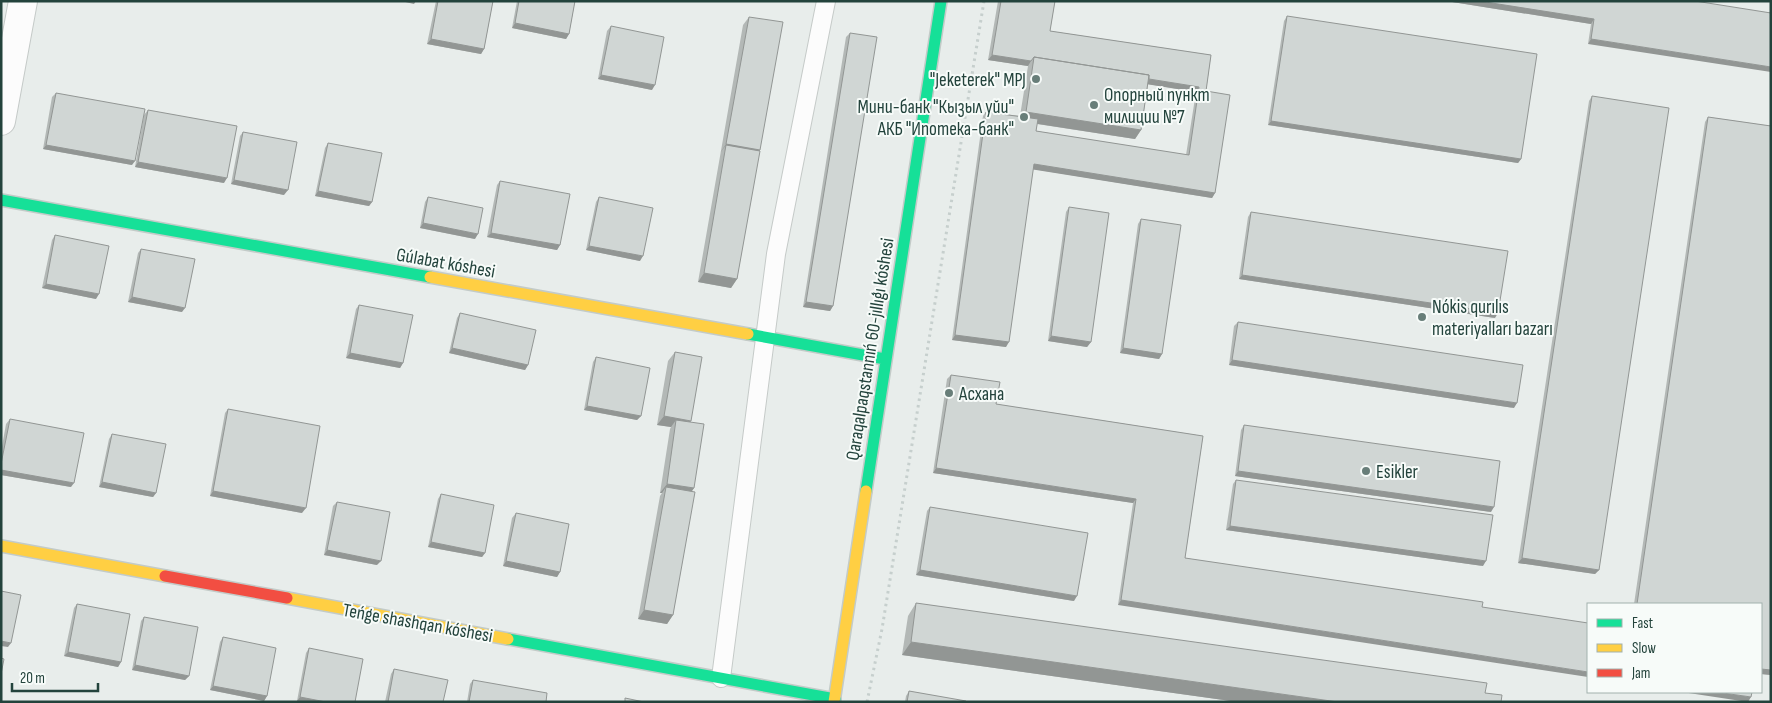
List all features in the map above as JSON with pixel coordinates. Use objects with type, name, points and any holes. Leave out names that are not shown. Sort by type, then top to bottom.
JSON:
[{"type":"street","points":[[1,121],[23,1]]},
{"type":"street","name":"Qaraqalpaqstannıń 60-jıllıǵı kóshesi","points":[[834,700],[940,1]]},
{"type":"street","name":"Gúlabat kóshesi","points":[[1,200],[885,359]]},
{"type":"street","name":"Teńge shashqan kóshesi","points":[[1,546],[834,700]]},
{"type":"lane","points":[[721,678],[776,254],[826,1]]},
{"type":"path","points":[[867,702],[882,629],[984,1]]},
{"type":"building","points":[[438,1],[493,1],[484,49],[431,39]]},
{"type":"building","points":[[519,1],[575,1],[569,34],[515,23]]},
{"type":"building","points":[[1001,1],[1055,1],[1050,31],[1211,55],[1206,91],[1230,95],[1215,193],[1034,164],[1009,342],[955,335],[986,112],[1038,119],[1036,131],[1189,155],[1199,87],[1149,79],[1149,75],[1034,57],[1031,61],[992,55]]},
{"type":"building","points":[[1479,1],[1695,1],[1771,13],[1771,67],[1591,39],[1594,19]]},
{"type":"building","points":[[1287,16],[1537,54],[1521,159],[1271,121]]},
{"type":"building","points":[[749,17],[783,22],[760,150],[726,144]]},
{"type":"building","points":[[611,26],[664,37],[655,85],[601,75]]},
{"type":"building","points":[[850,33],[877,37],[833,306],[806,302]]},
{"type":"building","points":[[1034,57],[1149,75],[1141,130],[1026,112]]},
{"type":"building","points":[[56,93],[145,109],[135,161],[46,145]]},
{"type":"building","points":[[1592,96],[1669,108],[1599,570],[1522,558]]},
{"type":"building","points":[[148,110],[237,126],[227,178],[138,162]]},
{"type":"building","points":[[1708,117],[1771,126],[1771,670],[1762,669],[1762,603],[1637,603]]},
{"type":"building","points":[[243,132],[297,142],[288,190],[234,180]]},
{"type":"building","points":[[328,143],[382,153],[372,202],[318,191]]},
{"type":"building","points":[[726,145],[760,151],[737,279],[704,273]]},
{"type":"building","points":[[500,181],[570,194],[560,245],[491,233]]},
{"type":"building","points":[[428,197],[483,208],[478,234],[423,223]]},
{"type":"building","points":[[599,197],[653,208],[643,256],[589,246]]},
{"type":"building","points":[[1069,207],[1109,213],[1091,342],[1051,336]]},
{"type":"building","points":[[1251,212],[1508,251],[1498,313],[1242,275]]},
{"type":"building","points":[[1141,219],[1181,225],[1162,354],[1123,348]]},
{"type":"building","points":[[55,235],[109,246],[99,294],[46,284]]},
{"type":"building","points":[[141,249],[195,259],[185,308],[132,297]]},
{"type":"building","points":[[359,305],[413,315],[403,363],[350,353]]},
{"type":"building","points":[[460,313],[536,330],[528,365],[452,348]]},
{"type":"building","points":[[1238,322],[1523,365],[1517,403],[1232,360]]},
{"type":"building","points":[[675,352],[702,357],[691,421],[664,416]]},
{"type":"building","points":[[596,357],[650,368],[641,416],[587,406]]},
{"type":"building","points":[[951,375],[1000,382],[996,404],[1203,436],[1185,558],[1483,602],[1482,607],[1587,623],[1587,672],[1121,600],[1136,499],[936,468]]},
{"type":"building","points":[[228,409],[320,426],[306,508],[213,491]]},
{"type":"building","points":[[10,419],[84,433],[74,483],[1,470]]},
{"type":"building","points":[[676,420],[704,424],[694,488],[667,484]]},
{"type":"building","name":"Esikler","points":[[1244,425],[1500,461],[1494,507],[1238,471]]},
{"type":"building","points":[[112,434],[166,444],[156,493],[102,482]]},
{"type":"building","points":[[1236,480],[1493,515],[1486,561],[1230,526]]},
{"type":"building","points":[[666,487],[695,492],[673,615],[644,610]]},
{"type":"building","points":[[441,494],[494,505],[485,553],[431,542]]},
{"type":"building","points":[[337,502],[390,512],[381,561],[327,550]]},
{"type":"building","points":[[930,507],[1088,533],[1077,596],[920,570]]},
{"type":"building","points":[[516,513],[569,524],[560,572],[506,561]]},
{"type":"building","points":[[1,591],[21,595],[11,643],[1,641]]},
{"type":"building","points":[[916,603],[1487,683],[1485,693],[1502,695],[1501,702],[1338,702],[911,642]]},
{"type":"building","points":[[77,604],[130,614],[121,662],[68,652]]},
{"type":"building","points":[[144,617],[198,627],[189,676],[135,665]]},
{"type":"building","points":[[223,637],[276,648],[267,696],[213,686]]},
{"type":"building","points":[[309,648],[363,659],[355,702],[326,702],[300,697]]},
{"type":"building","points":[[1,658],[4,659],[1,674]]},
{"type":"building","points":[[394,669],[448,680],[443,702],[388,702]]},
{"type":"building","points":[[473,680],[547,693],[546,702],[469,702]]},
{"type":"building","points":[[909,691],[966,701],[966,702],[907,702]]},
{"type":"building","points":[[1723,693],[1752,693],[1751,697]]},
{"type":"building","points":[[625,698],[644,702],[625,702]]},
{"type":"traffic: fast","points":[[866,491],[941,1]]},
{"type":"traffic: fast","points":[[1,200],[430,277]]},
{"type":"traffic: fast","points":[[748,334],[885,359]]},
{"type":"traffic: fast","points":[[508,639],[835,699]]},
{"type":"traffic: slow","points":[[430,277],[748,334]]},
{"type":"traffic: slow","points":[[834,702],[866,491]]},
{"type":"traffic: slow","points":[[1,546],[165,576]]},
{"type":"traffic: slow","points":[[287,598],[508,639]]},
{"type":"traffic: jam","points":[[165,576],[287,598]]},
{"type":"place","name":"\"Jeketerek\" MPJ","points":[[1036,79]]},
{"type":"place","name":"Опорный пункт милиции №7","points":[[1094,105]]},
{"type":"place","name":"Мини-банк \"Кызыл уйи\" АКБ \"Ипотека-банк\"","points":[[1024,117]]},
{"type":"place","name":"Nókis qurılıs materiyalları bazarı","points":[[1422,317]]},
{"type":"place","name":"Асхана","points":[[949,393]]},
{"type":"place","name":"Esikler","points":[[1366,471]]}]
